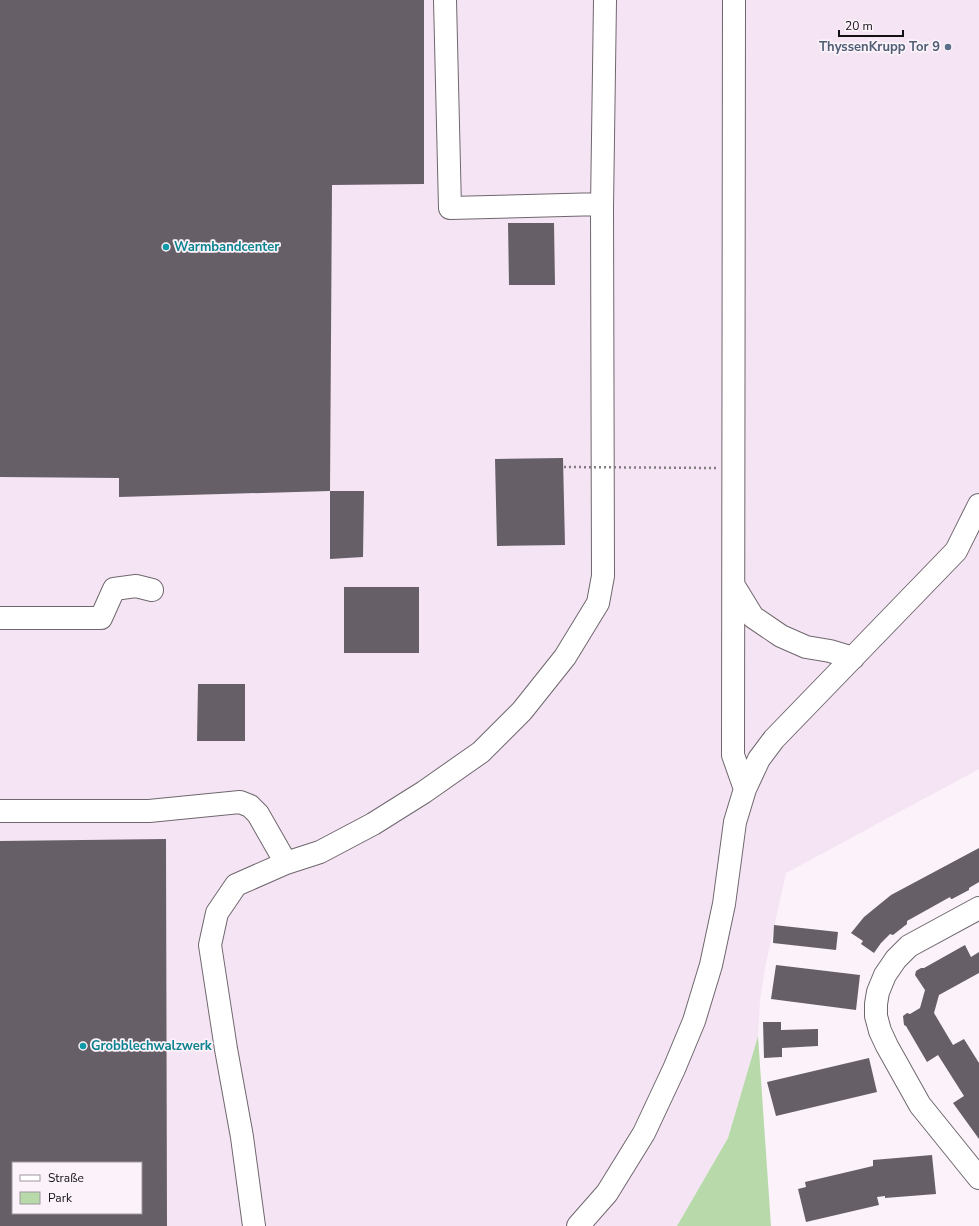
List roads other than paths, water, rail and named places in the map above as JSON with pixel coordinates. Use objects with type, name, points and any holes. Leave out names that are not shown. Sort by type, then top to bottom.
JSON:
[{"type":"street","points":[[445,0],[450,208],[602,204]]},
{"type":"street","points":[[254,1226],[242,1137],[225,1043],[210,945],[217,913],[236,885],[286,863],[320,852],[373,824],[424,792],[480,752],[522,711],[565,657],[598,603],[603,576],[602,204],[605,0]]},
{"type":"street","points":[[734,0],[733,755],[745,789]]},
{"type":"street","points":[[578,1226],[607,1193],[644,1132],[674,1069],[694,1021],[711,965],[724,904],[735,822],[745,789],[759,759],[774,739],[956,551],[979,505]]},
{"type":"street","points":[[956,551],[979,540]]},
{"type":"street","points":[[0,618],[101,618],[114,589],[136,586],[152,590]]},
{"type":"street","points":[[734,586],[753,617],[781,636],[806,647],[830,651],[853,658]]},
{"type":"street","points":[[0,812],[149,811],[240,802],[250,806],[258,814],[286,863]]},
{"type":"street","points":[[979,908],[909,946],[896,959],[885,975],[878,992],[876,1016],[886,1046],[920,1105],[979,1178]]},
{"type":"place","name":"ThyssenKrupp Tor 9","points":[[948,47]]},
{"type":"place","name":"Warmbandcenter","points":[[166,247]]},
{"type":"place","name":"Grobblechwalzwerk","points":[[83,1046]]}]
